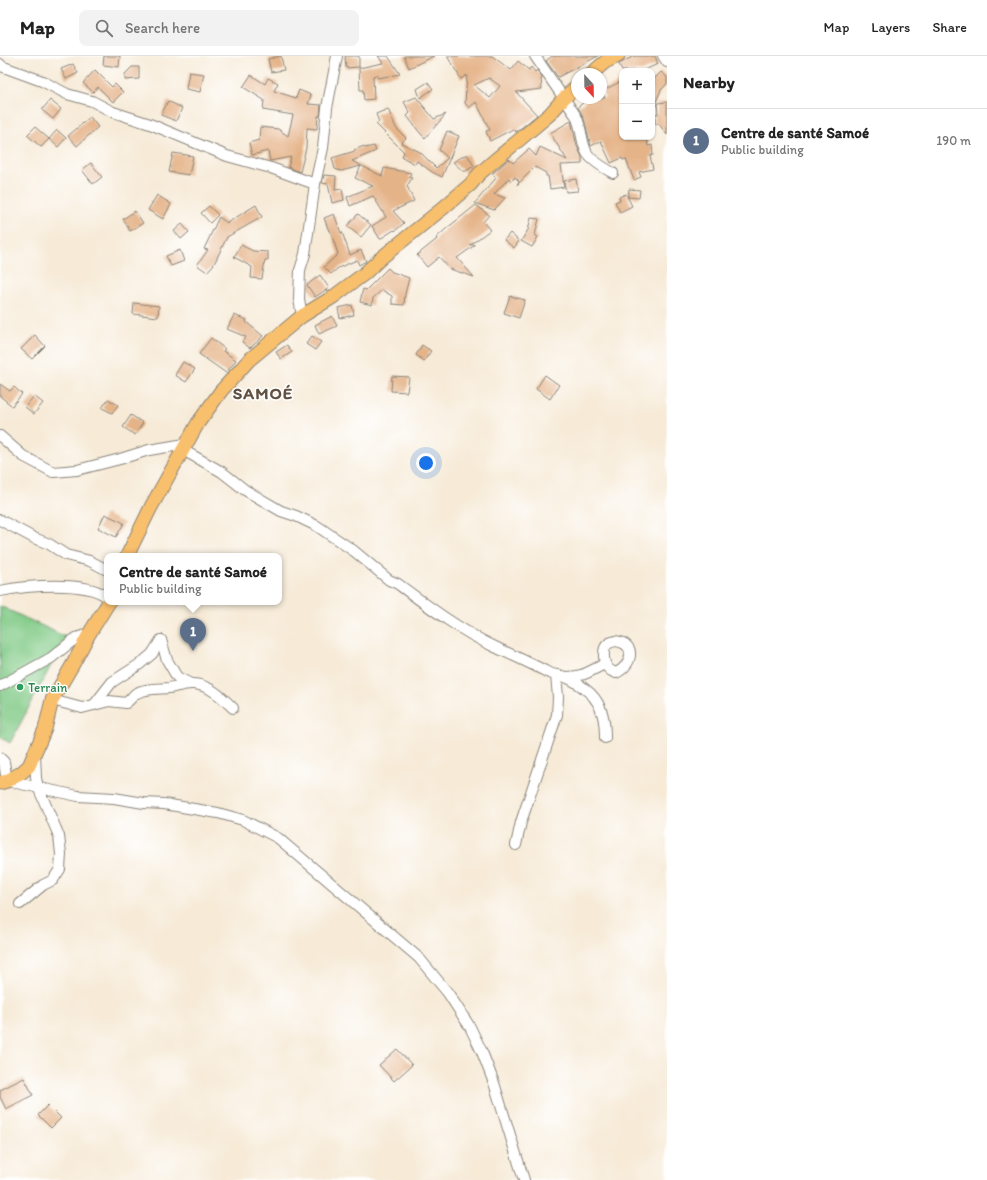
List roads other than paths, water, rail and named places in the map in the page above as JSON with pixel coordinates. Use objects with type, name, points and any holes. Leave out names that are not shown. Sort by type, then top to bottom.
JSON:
[{"type":"main road","points":[[598,68],[605,62],[618,56]]},
{"type":"main road","points":[[128,553],[140,528],[198,423],[222,391],[249,360],[302,316],[333,297],[358,278],[471,184],[479,174],[550,114],[571,92]]},
{"type":"main road","points":[[4,782],[21,773],[29,766],[45,729],[52,700],[107,605]]},
{"type":"street","points":[[302,316],[299,299],[299,277],[311,217],[315,184],[323,148],[327,108],[337,56]]},
{"type":"street","points":[[535,56],[580,124],[587,154],[605,169],[613,173]]},
{"type":"street","points":[[663,56],[667,62]]},
{"type":"street","points":[[0,64],[1,66],[42,81],[67,94],[92,102],[113,112],[150,124],[227,156],[270,168],[315,184]]},
{"type":"street","points":[[0,436],[23,456],[53,472],[77,470],[149,450],[184,447],[222,472],[245,490],[281,511],[317,526],[354,551],[389,580],[398,584],[469,633],[494,647],[536,665],[548,672],[579,684],[596,700],[601,710],[605,723],[605,738]]},
{"type":"street","points":[[0,520],[34,538],[49,544],[66,555],[90,561],[104,568]]},
{"type":"street","points":[[0,591],[22,587],[42,586],[78,588],[104,595]]},
{"type":"street","points":[[3,682],[51,658],[76,638],[89,634]]},
{"type":"street","points":[[94,705],[112,682],[140,664],[152,654],[161,640],[167,660],[177,677],[191,684],[204,686],[214,691],[226,700],[233,708]]},
{"type":"street","points":[[561,676],[578,677],[605,664]]},
{"type":"street","points":[[516,845],[521,822],[557,715],[561,676]]},
{"type":"street","points":[[52,700],[82,708],[109,701],[126,703],[142,691],[191,684]]},
{"type":"street","points":[[20,904],[43,885],[53,880],[60,869],[61,854],[59,836],[38,787],[35,754]]},
{"type":"street","points":[[0,758],[4,762],[4,782],[38,787],[78,796],[114,798],[144,803],[164,804],[218,813],[242,820],[278,838],[420,958],[448,993],[470,1027],[482,1052],[494,1084],[524,1180]]},
{"type":"place","name":"Centre de santé Samoé","points":[[193,651]]},
{"type":"place","name":"Terrain","points":[[20,687]]},
{"type":"district","name":"SAMOÉ","points":[[263,393]]}]
